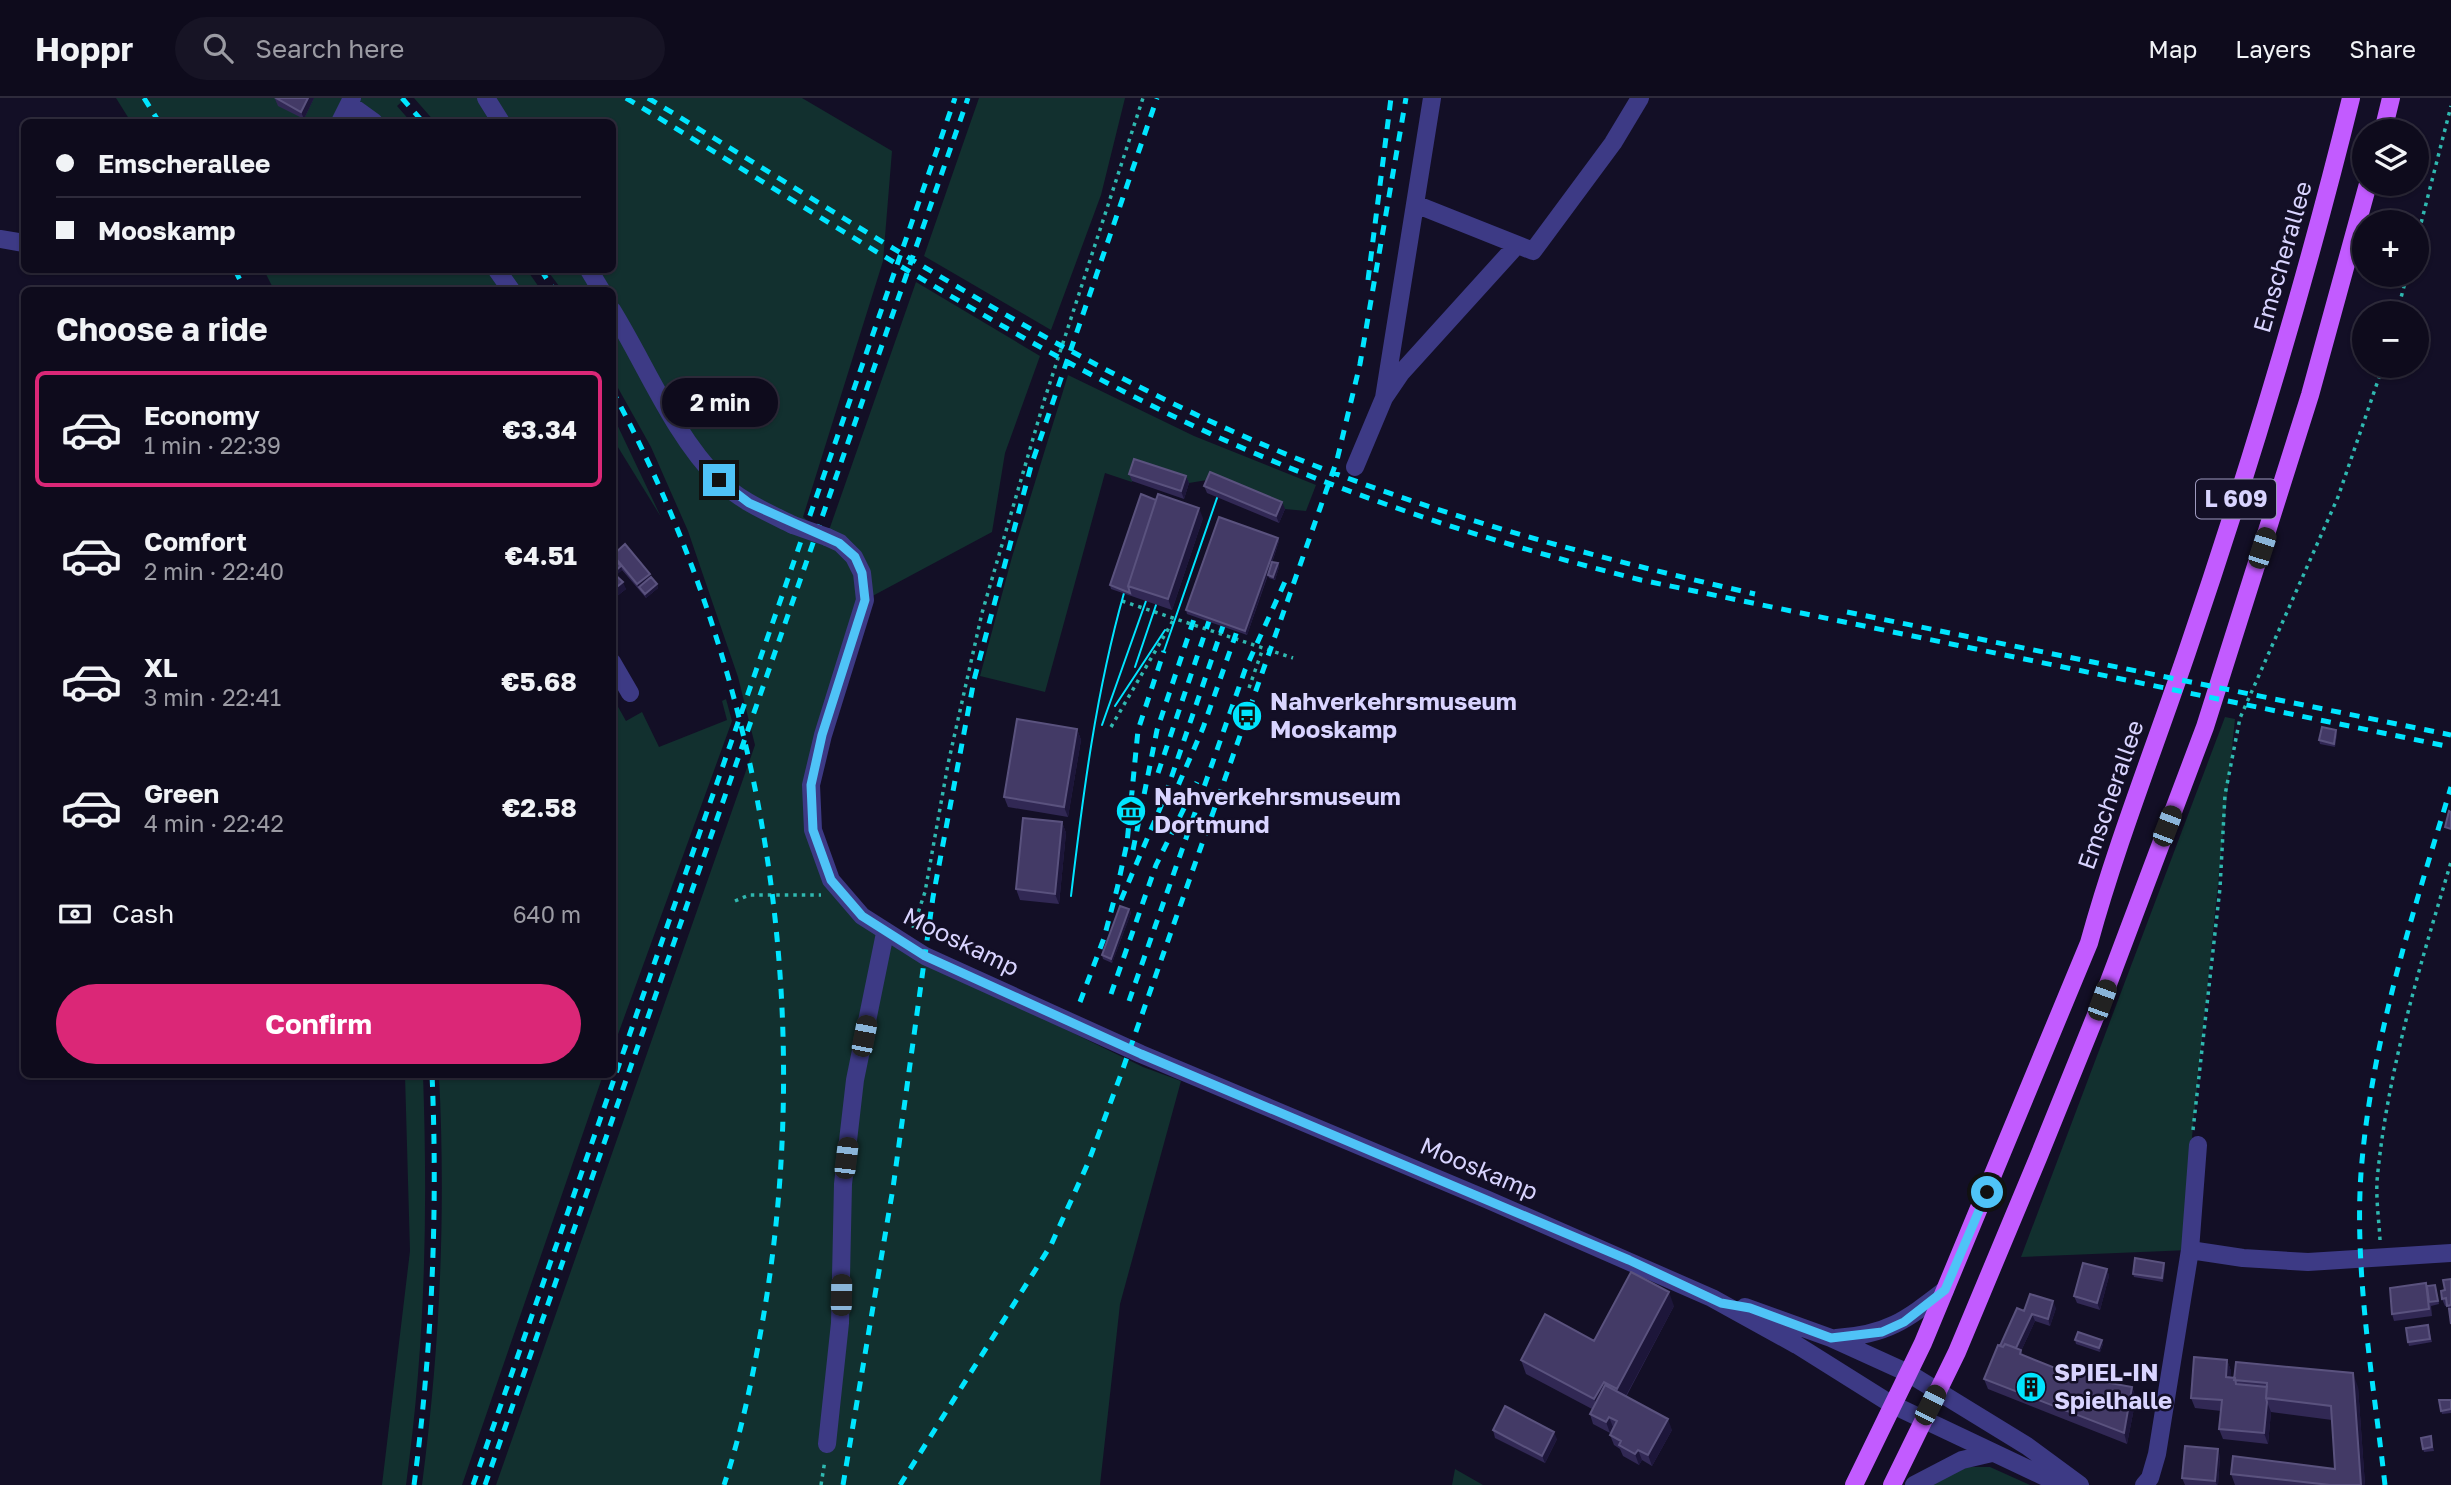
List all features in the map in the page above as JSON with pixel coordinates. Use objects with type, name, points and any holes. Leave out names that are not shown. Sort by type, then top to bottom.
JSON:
[{"type":"main road","name":"Emscherallee","points":[[1854,1485],[1945,1290],[2089,943],[2102,894],[2188,650],[2280,358],[2351,98]]},
{"type":"main road","points":[[2386,119],[2391,98]]},
{"type":"main road","name":"L 609","points":[[1892,1485],[1957,1352],[2073,1073],[2205,727],[2310,395],[2365,196]]},
{"type":"street","points":[[486,98],[499,119]]},
{"type":"street","points":[[1384,398],[1433,98]]},
{"type":"street","points":[[1415,204],[1533,251],[1613,144],[1640,98]]},
{"type":"street","points":[[342,119],[351,101],[371,119]]},
{"type":"street","points":[[0,239],[21,242]]},
{"type":"street","points":[[1355,467],[1384,398],[1401,373],[1517,245]]},
{"type":"street","name":"Mooskamp","points":[[616,317],[674,418],[719,480],[749,503],[793,525],[827,537],[855,557],[862,573],[865,600],[822,735],[811,785],[813,830],[831,880],[862,916],[906,945],[1141,1054],[1629,1260],[1721,1303],[1891,1404],[2062,1485]]},
{"type":"street","points":[[616,669],[630,693]]},
{"type":"street","points":[[827,1444],[840,1323],[845,1171],[855,1080],[885,933]]},
{"type":"street","points":[[2144,1485],[2150,1478],[2157,1454],[2190,1250],[2198,1145]]},
{"type":"street","points":[[2190,1250],[2243,1258],[2308,1262],[2451,1253]]},
{"type":"street","points":[[1831,1338],[1882,1332],[1904,1322],[1945,1290]]},
{"type":"street","name":"Mooskamp","points":[[1721,1303],[1750,1308],[1831,1338],[1908,1373],[2027,1446],[2080,1485]]},
{"type":"street","points":[[1914,1485],[1962,1460],[1992,1453]]},
{"type":"path","points":[[906,945],[925,892],[948,764],[982,613],[1044,401],[1143,98]]},
{"type":"path","points":[[2424,210],[2451,106]]},
{"type":"path","points":[[2198,1145],[2192,1137],[2220,888],[2225,795],[2240,718],[2253,683],[2338,496],[2379,378]]},
{"type":"path","points":[[1122,601],[1293,658]]},
{"type":"path","points":[[1111,727],[1174,619]]},
{"type":"path","points":[[1229,637],[1237,631]]},
{"type":"path","points":[[1249,688],[1263,648]]},
{"type":"path","points":[[2381,1256],[2377,1184],[2390,1097],[2405,1023],[2451,862]]},
{"type":"path","points":[[736,901],[749,895],[844,895]]},
{"type":"path","points":[[821,1485],[827,1444]]},
{"type":"green space","points":[[116,98],[406,98],[397,106],[408,119],[129,119]]},
{"type":"green space","points":[[414,98],[802,98],[892,151],[883,261],[803,517],[827,536],[916,282],[1040,356],[1005,453],[992,532],[865,600],[823,735],[813,830],[822,881],[856,921],[894,946],[1143,1067],[1181,1081],[1120,1304],[1100,1485],[496,1485],[755,745],[738,677],[688,531],[651,447],[616,384],[616,287],[560,287],[549,273],[616,273],[616,119],[432,119]]},
{"type":"green space","points":[[979,98],[1125,98],[1101,195],[1051,330],[924,256]]},
{"type":"green space","points":[[266,273],[491,273],[502,287],[272,287]]},
{"type":"green space","points":[[505,273],[529,273],[539,287],[517,287]]},
{"type":"green space","points":[[1068,375],[1194,436],[1316,485],[1306,511],[1285,509],[1213,479],[1189,483],[1136,467],[1132,482],[1105,473],[1045,692],[980,676],[1012,557]]},
{"type":"green space","points":[[616,422],[661,517],[616,444]]},
{"type":"green space","points":[[726,699],[732,721],[616,1040],[616,703],[626,721],[642,712],[659,747],[727,720],[722,701]]},
{"type":"green space","points":[[2225,717],[2235,719],[2192,1137],[2198,1145],[2190,1250],[2021,1257]]},
{"type":"green space","points":[[405,1078],[423,1078],[424,1280],[412,1434],[406,1485],[382,1485],[410,1251]]},
{"type":"green space","points":[[439,1078],[602,1078],[462,1485],[422,1485],[440,1280]]},
{"type":"green space","points":[[1964,1467],[1990,1467],[2030,1485],[1927,1485]]},
{"type":"green space","points":[[1455,1469],[1483,1485],[1452,1485]]},
{"type":"building","points":[[276,98],[308,98],[301,112]]},
{"type":"building","points":[[1134,459],[1186,476],[1181,491],[1129,474]]},
{"type":"building","points":[[1210,472],[1282,502],[1276,516],[1204,486]]},
{"type":"building","points":[[1141,494],[1156,500],[1128,586],[1130,593],[1110,585]]},
{"type":"building","points":[[1158,494],[1199,508],[1168,599],[1128,586]]},
{"type":"building","points":[[1219,517],[1278,538],[1245,631],[1186,610]]},
{"type":"building","points":[[625,544],[650,574],[637,584],[616,559],[616,552]]},
{"type":"building","points":[[1272,562],[1278,563],[1273,577],[1268,575]]},
{"type":"building","points":[[616,576],[623,582],[616,588]]},
{"type":"building","points":[[651,577],[657,584],[645,594],[639,587]]},
{"type":"building","points":[[1017,719],[1077,729],[1064,807],[1004,797]]},
{"type":"building","points":[[2322,727],[2336,730],[2334,744],[2319,740]]},
{"type":"building","points":[[2449,811],[2451,812],[2451,829],[2445,827]]},
{"type":"building","points":[[1023,818],[1062,822],[1055,894],[1016,889]]},
{"type":"building","points":[[1120,906],[1129,909],[1111,959],[1102,955]]},
{"type":"building","points":[[2135,1258],[2164,1263],[2162,1278],[2133,1274]]},
{"type":"building","points":[[2083,1263],[2107,1269],[2097,1303],[2074,1296]]},
{"type":"building","points":[[1631,1272],[1669,1292],[1617,1389],[1604,1382],[1594,1399],[1521,1360],[1545,1314],[1594,1341]]},
{"type":"building","points":[[2451,1279],[2451,1305],[2447,1306],[2441,1291],[2445,1290],[2443,1280]]},
{"type":"building","points":[[2426,1283],[2429,1309],[2392,1314],[2390,1288]]},
{"type":"building","points":[[2435,1285],[2438,1301],[2429,1302],[2427,1286]]},
{"type":"building","points":[[2030,1294],[2053,1301],[2048,1319],[2032,1314],[2016,1348],[2005,1344],[2000,1346],[2017,1308],[2024,1311]]},
{"type":"building","points":[[2428,1325],[2430,1339],[2408,1342],[2406,1328]]},
{"type":"building","points":[[2078,1332],[2102,1340],[2099,1348],[2075,1340]]},
{"type":"building","points":[[2005,1344],[2021,1350],[2020,1354],[2070,1374],[2072,1367],[2090,1371],[2088,1379],[2132,1387],[2124,1433],[1984,1379],[1998,1345],[2003,1347]]},
{"type":"building","points":[[2194,1357],[2227,1360],[2226,1377],[2235,1378],[2236,1384],[2267,1387],[2264,1433],[2219,1429],[2222,1400],[2191,1398]]},
{"type":"building","points":[[2236,1362],[2353,1373],[2361,1485],[2330,1485],[2231,1474],[2233,1456],[2335,1469],[2331,1406],[2266,1398],[2267,1383],[2234,1380]]},
{"type":"building","points":[[1605,1385],[1668,1419],[1648,1455],[1638,1450],[1635,1454],[1619,1445],[1621,1441],[1610,1435],[1617,1421],[1609,1417],[1606,1422],[1590,1414]]},
{"type":"building","points":[[2439,1400],[2451,1400],[2451,1409],[2441,1411]]},
{"type":"building","points":[[1505,1406],[1554,1432],[1542,1456],[1493,1430]]},
{"type":"building","points":[[2431,1436],[2432,1447],[2423,1449],[2421,1438]]},
{"type":"building","points":[[2185,1446],[2218,1449],[2215,1481],[2182,1478]]},
{"type":"tram line","points":[[1164,651],[1217,498]]},
{"type":"tram line","points":[[1071,896],[1098,705],[1124,593]]},
{"type":"tram line","points":[[1102,725],[1146,601]]},
{"type":"tram line","points":[[1135,667],[1156,605]]},
{"type":"tram line","points":[[1115,706],[1165,630]]},
{"type":"railway","points":[[144,98],[157,119]]},
{"type":"railway","points":[[402,98],[420,119]]},
{"type":"railway","points":[[626,98],[978,312],[1122,391],[1250,451],[1360,495],[1471,533],[1641,580],[2451,747]]},
{"type":"railway","points":[[648,98],[1023,324],[1178,406],[1257,442],[1379,489],[1502,529],[1628,564],[1755,594]]},
{"type":"railway","points":[[616,1074],[955,98]]},
{"type":"railway","points":[[485,1485],[968,98]]},
{"type":"railway","points":[[843,1485],[893,1188],[933,897],[974,680],[1031,466],[1157,98]]},
{"type":"railway","points":[[1368,280],[1391,98]]},
{"type":"railway","points":[[900,1485],[1051,1245],[1088,1163],[1120,1077],[1337,460],[1360,364],[1406,98]]},
{"type":"railway","points":[[236,273],[244,287]]},
{"type":"railway","points":[[543,273],[552,287]]},
{"type":"railway","points":[[616,398],[664,498],[707,610],[741,725],[765,842],[779,961],[784,1081],[778,1200],[763,1319],[742,1424],[724,1485]]},
{"type":"railway","points":[[1129,1001],[1245,670],[1288,575]]},
{"type":"railway","points":[[1847,612],[2451,735]]},
{"type":"railway","points":[[1133,850],[1157,730],[1195,616]]},
{"type":"railway","points":[[1158,773],[1209,621]]},
{"type":"railway","points":[[1121,900],[1164,799],[1223,626]]},
{"type":"railway","points":[[1171,802],[1203,728],[1237,631]]},
{"type":"railway","points":[[1080,1002],[1104,938],[1117,889],[1127,843],[1138,730],[1164,651]]},
{"type":"railway","points":[[1111,994],[1156,865],[1197,782]]},
{"type":"railway","points":[[2385,1485],[2363,1289],[2360,1250],[2361,1173],[2366,1124],[2384,1026],[2408,930],[2451,787]]},
{"type":"railway","points":[[414,1485],[432,1280],[432,1078]]},
{"type":"railway","points":[[473,1485],[614,1078]]},
{"type":"place","name":"Nahverkehrsmuseum Mooskamp","points":[[1247,716]]},
{"type":"place","name":"Nahverkehrsmuseum Dortmund","points":[[1131,811]]},
{"type":"place","name":"SPIEL-IN Spielhalle","points":[[2031,1387]]},
{"type":"route","points":[[719,480],[749,503],[793,525],[839,543],[855,557],[862,573],[865,600],[822,735],[811,785],[813,830],[831,880],[862,916],[891,937],[925,956],[1141,1054],[1478,1195],[1721,1303],[1750,1308],[1831,1338],[1882,1332],[1904,1322],[1945,1290],[1987,1192]]}]
